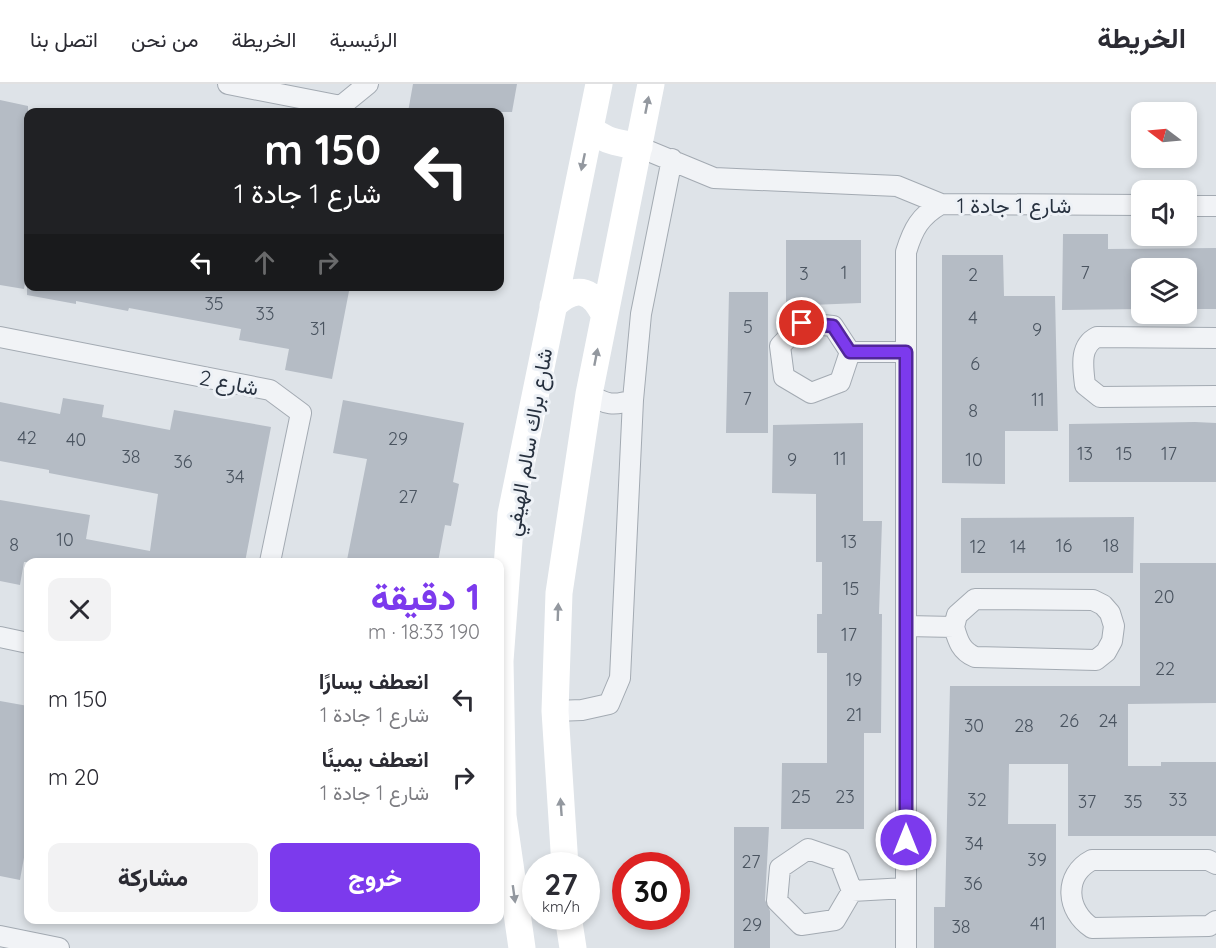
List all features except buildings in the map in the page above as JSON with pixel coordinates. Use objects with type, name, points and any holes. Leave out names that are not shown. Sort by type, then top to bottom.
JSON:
[{"type":"main road","name":"شارع براك سالم الهيفي","points":[[504,608],[511,514],[599,84]]},
{"type":"main road","points":[[564,852],[555,711],[559,593],[589,394],[651,84]]},
{"type":"main road","points":[[590,128],[600,138],[613,143],[639,147]]},
{"type":"main road","points":[[553,306],[565,294],[582,291],[597,299],[604,314]]},
{"type":"main road","name":"شارع براك سالم الهيفي","points":[[504,823],[522,948]]},
{"type":"main road","points":[[570,930],[573,948]]},
{"type":"street","points":[[228,84],[341,106],[368,84]]},
{"type":"street","points":[[639,147],[714,178],[897,186],[941,204]]},
{"type":"street","points":[[555,711],[582,710],[609,704],[620,678],[633,400],[641,314],[672,159]]},
{"type":"street","name":"شارع 1 جادة 1","points":[[906,948],[906,252],[917,222],[928,211],[941,204],[1131,206]]},
{"type":"street","points":[[1197,206],[1216,206]]},
{"type":"street","name":"شارع 2","points":[[0,337],[270,390],[301,413],[271,558]]},
{"type":"street","points":[[1216,338],[1097,337],[1090,341],[1085,349],[1083,366],[1085,385],[1101,397],[1216,396]]},
{"type":"street","points":[[850,352],[906,352]]},
{"type":"street","points":[[589,394],[604,404],[618,405],[633,400]]},
{"type":"street","points":[[975,599],[1094,600],[1110,613],[1114,627],[1113,641],[1106,652],[1096,660],[975,657],[966,653],[957,640],[954,627],[957,615],[975,599]]},
{"type":"street","points":[[907,626],[954,627]]},
{"type":"street","points":[[0,637],[24,642]]},
{"type":"street","points":[[1216,864],[1208,860],[1092,861],[1082,866],[1074,875],[1071,893],[1074,911],[1092,928],[1209,926],[1216,921]]},
{"type":"street","points":[[852,891],[906,888]]},
{"type":"street","points":[[0,936],[59,948]]},
{"type":"route","points":[[802,323],[833,326],[850,352],[906,352],[906,840]]}]
